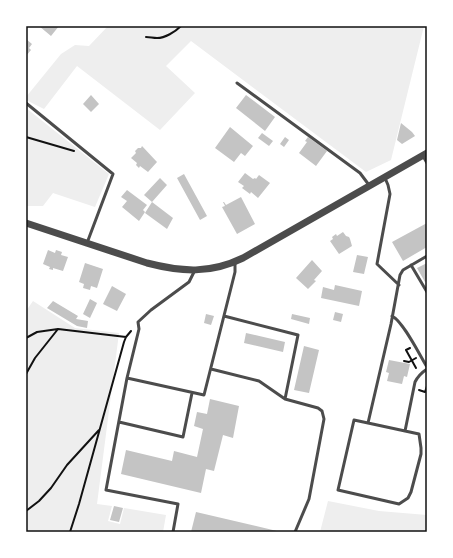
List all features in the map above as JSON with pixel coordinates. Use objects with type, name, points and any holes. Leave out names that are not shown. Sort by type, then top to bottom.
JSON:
[{"type":"street","points":[[26,223],[162,267],[183,270],[214,268],[236,261],[425,154]]},
{"type":"lane","points":[[237,82],[360,173],[370,186]]},
{"type":"lane","points":[[26,103],[114,174],[87,243]]},
{"type":"lane","points":[[425,154],[427,163]]},
{"type":"lane","points":[[387,176],[390,194],[377,264],[399,285]]},
{"type":"lane","points":[[368,423],[400,275],[403,270],[411,264],[427,256]]},
{"type":"lane","points":[[127,378],[204,395],[235,272],[236,261]]},
{"type":"lane","points":[[411,264],[427,292]]},
{"type":"lane","points":[[173,532],[178,504],[106,490],[127,378],[138,335],[138,322],[150,310],[189,282],[195,270]]},
{"type":"lane","points":[[224,316],[298,335],[285,399]]},
{"type":"lane","points":[[392,316],[396,318],[403,326],[427,368],[420,374],[415,382],[405,431]]},
{"type":"lane","points":[[211,369],[259,381],[285,399],[318,408],[322,411],[324,419],[309,499],[295,532]]},
{"type":"lane","points":[[118,422],[184,437],[192,393]]},
{"type":"lane","points":[[354,420],[368,423],[419,434],[421,454],[411,492],[408,498],[399,504],[338,490],[354,420]]},
{"type":"path","points":[[146,37],[156,38],[165,36],[173,33],[181,26]]},
{"type":"path","points":[[26,137],[79,153]]},
{"type":"path","points":[[26,374],[35,358],[58,329]]},
{"type":"path","points":[[26,338],[37,332],[58,329],[126,337]]},
{"type":"path","points":[[70,532],[124,342]]},
{"type":"path","points":[[404,361],[409,362],[417,357]]},
{"type":"path","points":[[26,511],[39,501],[51,488],[67,465],[100,429]]},
{"type":"shaded area","points":[[108,26],[424,26],[391,160],[366,172],[191,41],[166,66],[195,93],[160,130],[77,66],[44,109],[26,100],[26,97],[61,54],[75,45],[89,46]]},
{"type":"shaded area","points":[[26,108],[109,174],[95,207],[53,193],[43,206],[26,206]]},
{"type":"shaded area","points":[[33,301],[75,328],[119,333],[97,504],[112,506],[108,521],[120,524],[124,508],[166,515],[163,532],[26,532],[26,311]]},
{"type":"shaded area","points":[[328,501],[379,511],[427,515],[427,532],[320,532]]},
{"type":"building","points":[[39,26],[59,26],[51,36]]},
{"type":"building","points":[[26,39],[32,44],[29,48],[31,50],[26,56]]},
{"type":"building","points":[[91,95],[99,104],[91,112],[83,104]]},
{"type":"building","points":[[246,95],[275,117],[265,131],[236,108]]},
{"type":"building","points":[[401,123],[415,136],[402,144],[397,140]]},
{"type":"building","points":[[230,127],[253,146],[245,156],[241,153],[234,162],[215,148]]},
{"type":"building","points":[[262,133],[273,141],[269,146],[258,138]]},
{"type":"building","points":[[285,137],[289,140],[284,147],[280,144]]},
{"type":"building","points":[[308,137],[327,151],[316,166],[299,153],[307,142],[305,141]]},
{"type":"building","points":[[142,146],[157,162],[148,172],[140,166],[139,168],[136,165],[137,163],[131,158],[136,153],[135,151]]},
{"type":"building","points":[[245,173],[253,179],[256,179],[259,175],[270,183],[258,198],[251,192],[250,194],[242,188],[244,186],[238,182]]},
{"type":"building","points":[[184,174],[207,216],[200,220],[177,178]]},
{"type":"building","points":[[160,178],[167,185],[152,202],[144,195]]},
{"type":"building","points":[[127,190],[147,205],[143,210],[145,212],[139,221],[122,207],[127,201],[121,197]]},
{"type":"building","points":[[241,197],[255,224],[237,234],[222,207],[225,206],[223,202],[226,205]]},
{"type":"building","points":[[152,202],[173,218],[167,229],[145,213]]},
{"type":"building","points":[[427,223],[427,247],[403,261],[392,242]]},
{"type":"building","points":[[343,232],[349,237],[352,246],[339,254],[330,241],[336,234],[337,236]]},
{"type":"building","points":[[48,250],[55,253],[56,250],[62,252],[61,255],[68,257],[63,271],[53,268],[53,270],[49,269],[50,267],[43,264]]},
{"type":"building","points":[[357,255],[368,257],[364,274],[353,272]]},
{"type":"building","points":[[312,260],[322,271],[314,280],[316,281],[308,289],[296,278]]},
{"type":"building","points":[[85,263],[103,269],[97,288],[91,286],[90,290],[83,288],[84,284],[79,282]]},
{"type":"building","points":[[427,263],[427,281],[425,282],[417,268]]},
{"type":"building","points":[[335,285],[362,291],[359,306],[321,298],[323,287],[334,290]]},
{"type":"building","points":[[112,286],[126,294],[117,311],[103,304]]},
{"type":"building","points":[[90,299],[97,303],[90,318],[83,314]]},
{"type":"building","points":[[53,301],[78,316],[76,319],[88,321],[87,328],[77,326],[47,308]]},
{"type":"building","points":[[335,312],[343,314],[341,322],[333,320]]},
{"type":"building","points":[[206,314],[214,316],[211,325],[204,323]]},
{"type":"building","points":[[292,314],[310,318],[309,324],[291,319]]},
{"type":"building","points":[[246,333],[285,342],[283,352],[244,343]]},
{"type":"building","points":[[304,346],[319,350],[309,393],[294,390]]},
{"type":"building","points":[[389,360],[410,364],[407,377],[404,376],[402,384],[387,381],[389,373],[386,372]]},
{"type":"building","points":[[210,399],[239,406],[233,438],[223,435],[214,471],[206,469],[201,493],[121,474],[126,450],[172,461],[174,451],[197,457],[203,429],[194,426],[197,412],[207,414]]},
{"type":"building","points":[[114,506],[123,508],[119,522],[110,520]]},
{"type":"building","points":[[196,512],[277,531],[277,532],[191,532]]}]
